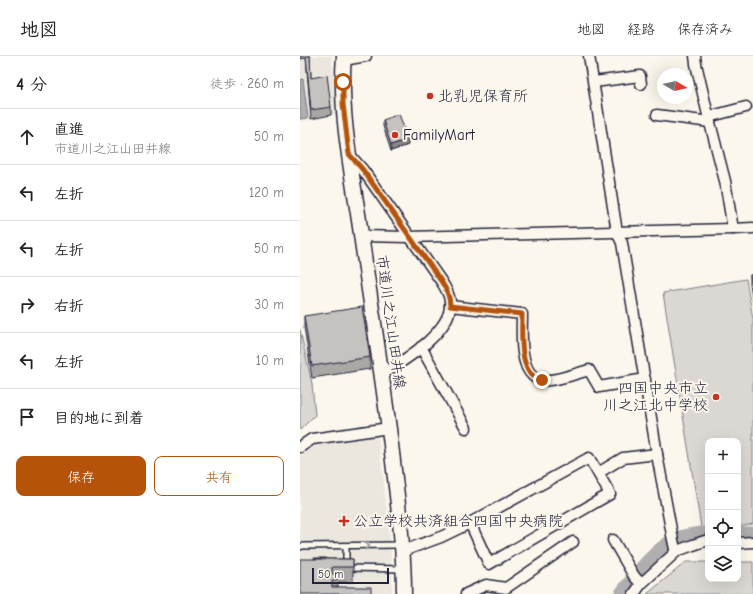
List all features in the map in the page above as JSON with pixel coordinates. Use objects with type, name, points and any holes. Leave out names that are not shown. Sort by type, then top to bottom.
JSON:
[{"type":"street","points":[[344,58],[366,56]]},
{"type":"street","points":[[589,56],[617,232],[622,243],[657,454],[675,546]]},
{"type":"street","points":[[695,56],[709,119],[726,181],[733,229]]},
{"type":"street","name":"市道川之江山田井線","points":[[344,58],[343,104],[389,428],[403,548],[404,594]]},
{"type":"street","points":[[594,82],[640,76],[641,84]]},
{"type":"street","points":[[657,115],[709,119],[746,107]]},
{"type":"street","points":[[349,154],[363,170],[447,290],[450,300],[447,318],[441,328],[421,347],[381,375]]},
{"type":"street","points":[[361,236],[410,237],[753,228]]},
{"type":"street","points":[[450,306],[522,314],[524,357],[526,367],[533,377],[542,380],[552,380],[589,370],[599,387],[645,379]]},
{"type":"street","points":[[421,347],[466,428]]},
{"type":"street","points":[[300,447],[312,439],[389,428]]},
{"type":"street","points":[[598,473],[622,458],[657,454]]},
{"type":"street","points":[[403,548],[441,537],[470,523],[589,458],[610,494],[489,564],[470,523]]},
{"type":"street","points":[[613,540],[639,581]]},
{"type":"street","points":[[634,594],[639,581],[675,546],[693,545],[705,541]]},
{"type":"street","points":[[466,594],[486,585],[506,588],[573,542]]},
{"type":"street","points":[[741,543],[753,542]]},
{"type":"lane","points":[[346,546],[346,568]]},
{"type":"lane","points":[[300,547],[346,546],[403,548]]},
{"type":"lane","points":[[339,568],[404,569]]},
{"type":"shaded area","points":[[300,56],[332,56],[335,114],[300,121]]},
{"type":"shaded area","points":[[303,79],[308,118],[300,119],[300,80]]},
{"type":"shaded area","name":"四国中央市立 川之江北中学校","points":[[746,279],[753,319],[753,524],[741,526],[741,438],[705,438],[705,532],[702,533],[663,293]]},
{"type":"shaded area","points":[[300,330],[312,384],[315,415],[300,430]]},
{"type":"shaded area","name":"公立学校共済組合四国中央病院","points":[[378,433],[390,538],[392,594],[300,594],[300,457],[305,448],[311,442]]},
{"type":"shaded area","points":[[686,562],[705,562],[705,582],[741,582],[741,562],[753,562],[753,594],[647,594]]},
{"type":"building","points":[[306,56],[310,56],[311,78],[327,75],[331,107],[311,110]]},
{"type":"building","name":"FamilyMart","points":[[399,114],[408,139],[391,145],[383,120]]},
{"type":"building","points":[[750,275],[753,275],[753,292]]},
{"type":"building","points":[[362,307],[370,357],[312,366],[304,316]]},
{"type":"building","points":[[326,558],[326,559],[314,559]]},
{"type":"building","points":[[300,559],[353,559],[353,567],[332,567],[332,574],[336,574],[338,579],[336,579],[336,581],[332,581],[332,587],[371,587],[371,594],[300,594]]},
{"type":"waterway","points":[[624,594],[649,564],[670,545],[686,539],[705,536]]},
{"type":"waterway","points":[[741,536],[753,536]]},
{"type":"place","name":"北乳児保育所","points":[[430,96]]},
{"type":"place","name":"FamilyMart","points":[[395,135]]},
{"type":"place","name":"四国中央市立 川之江北中学校","points":[[716,397]]},
{"type":"place","name":"公立学校共済組合四国中央病院","points":[[344,521]]},
{"type":"route","points":[[343,82],[343,104],[349,154],[363,170],[447,290],[450,306],[522,314],[522,337],[526,367],[533,377],[542,380]]}]
